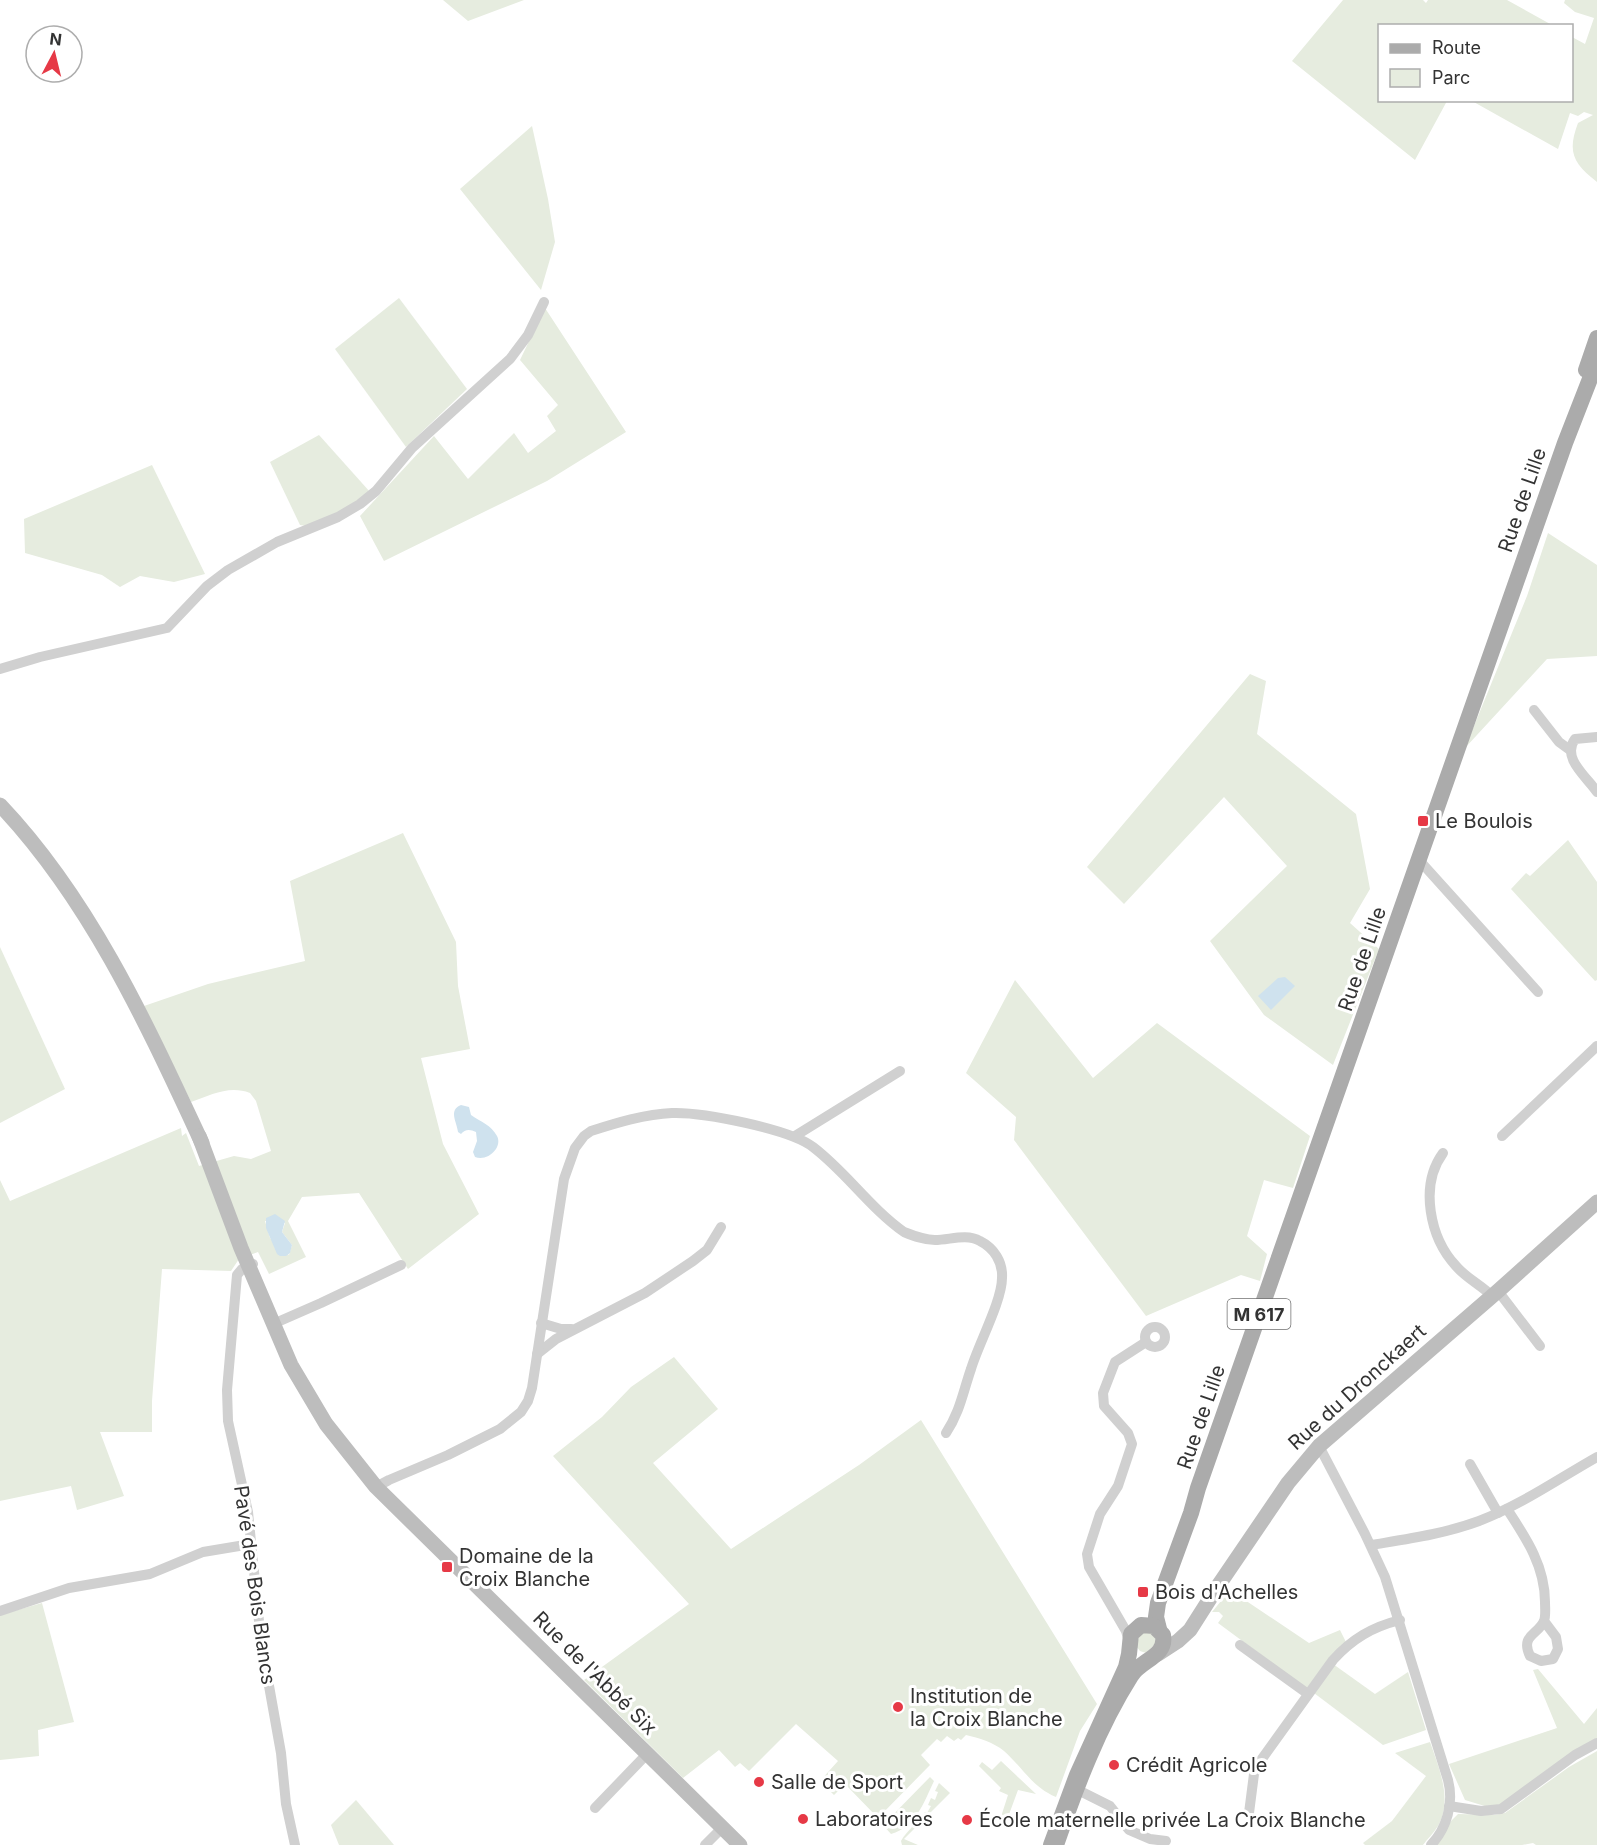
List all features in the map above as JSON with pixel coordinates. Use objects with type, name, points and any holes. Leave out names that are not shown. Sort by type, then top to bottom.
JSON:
[{"type":"main road","name":"Rue de Lille","points":[[1160,1630],[1156,1621],[1157,1606],[1564,443],[1597,338]]},
{"type":"main road","name":"Rue de Lille","points":[[1564,443],[1597,361]]},
{"type":"main road","name":"Rue de l'Abbé Six","points":[[0,805],[48,861],[103,947],[157,1047],[199,1137],[287,1350],[347,1451],[376,1487],[740,1845]]},
{"type":"main road","name":"Rue du Dronckaert","points":[[1154,1656],[1178,1641],[1190,1630],[1288,1483],[1319,1446],[1495,1294],[1597,1202]]},
{"type":"main road","name":"Rue de Lille","points":[[1054,1845],[1077,1775],[1126,1667],[1133,1635],[1146,1613],[1198,1488]]},
{"type":"main road","name":"Rue du Dronckaert","points":[[1160,1630],[1173,1634],[1183,1628],[1218,1586]]},
{"type":"main road","points":[[1148,1624],[1160,1630],[1164,1643],[1154,1656],[1137,1655],[1133,1635],[1148,1624]]},
{"type":"main road","name":"M 617","points":[[1054,1845],[1108,1717],[1132,1674],[1140,1665],[1154,1656]]},
{"type":"street","points":[[0,669],[167,628],[207,586],[228,570],[277,542],[338,517],[360,504],[376,490],[412,448],[510,359],[528,335],[543,302]]},
{"type":"street","points":[[1534,710],[1559,742],[1570,750],[1573,761],[1597,792]]},
{"type":"street","points":[[1570,750],[1575,739],[1597,738]]},
{"type":"street","points":[[1419,860],[1538,992]]},
{"type":"street","points":[[1502,1136],[1597,1046]]},
{"type":"street","points":[[795,1136],[900,1071]]},
{"type":"street","points":[[376,1487],[457,1451],[513,1420],[528,1401],[564,1179],[573,1151],[586,1134],[594,1130],[642,1117],[675,1113],[701,1115],[795,1136],[816,1149],[904,1232],[929,1240],[963,1237],[978,1239],[992,1250],[999,1261],[1002,1273],[1001,1290],[971,1369],[958,1412],[946,1433]]},
{"type":"street","points":[[1443,1153],[1436,1165],[1431,1186],[1431,1210],[1444,1250],[1455,1265],[1495,1294],[1540,1346]]},
{"type":"street","points":[[537,1354],[556,1339],[645,1293],[693,1262],[707,1250],[721,1227]]},
{"type":"street","points":[[276,1323],[401,1264]]},
{"type":"street","name":"Pavé des Bois Blancs","points":[[252,1265],[238,1271],[237,1275],[231,1327],[227,1400],[229,1428],[248,1512],[261,1641],[280,1753],[286,1804],[295,1845]]},
{"type":"street","points":[[541,1323],[561,1329],[574,1329]]},
{"type":"street","points":[[1133,1635],[1126,1631],[1103,1592],[1089,1567],[1087,1554],[1101,1510],[1118,1486],[1132,1444],[1128,1433],[1106,1409],[1102,1398],[1114,1362],[1146,1342]]},
{"type":"street","points":[[1319,1446],[1371,1545],[1385,1577],[1448,1780],[1449,1806],[1444,1825],[1431,1845]]},
{"type":"street","points":[[1371,1545],[1442,1532],[1503,1511],[1597,1457]]},
{"type":"street","points":[[1470,1464],[1531,1547],[1540,1568],[1545,1598],[1544,1621]]},
{"type":"street","points":[[0,1611],[69,1588],[157,1572],[203,1552],[251,1544]]},
{"type":"street","points":[[1249,1813],[1254,1774],[1259,1763],[1333,1660],[1348,1645],[1376,1627],[1400,1620]]},
{"type":"street","points":[[1240,1646],[1308,1694]]},
{"type":"street","points":[[1449,1806],[1481,1811],[1501,1809],[1575,1755],[1597,1743]]},
{"type":"street","points":[[595,1808],[647,1754]]},
{"type":"street","points":[[1076,1790],[1110,1806],[1129,1830],[1150,1839],[1166,1841]]},
{"type":"street","points":[[705,1845],[722,1828]]},
{"type":"green space","points":[[443,0],[524,0],[468,21]]},
{"type":"green space","points":[[1343,0],[1423,0],[1426,3],[1428,0],[1507,0],[1550,24],[1378,24],[1378,102],[1446,102],[1415,160],[1292,61]]},
{"type":"green space","points":[[1565,0],[1597,0],[1597,182],[1582,169],[1574,156],[1573,149],[1578,123],[1593,115],[1584,112],[1578,116],[1570,113],[1558,149],[1474,102],[1573,102],[1573,38],[1585,44],[1594,18],[1575,12],[1564,3]]},
{"type":"green space","points":[[532,126],[555,242],[541,290],[460,189]]},
{"type":"green space","points":[[399,298],[467,389],[406,447],[335,349]]},
{"type":"green space","points":[[545,308],[626,432],[547,481],[384,561],[360,516],[434,436],[468,479],[514,433],[528,453],[556,431],[547,416],[558,405],[520,360]]},
{"type":"green space","points":[[319,435],[370,492],[350,507],[306,526],[300,525],[270,462]]},
{"type":"green space","points":[[152,465],[205,574],[174,582],[140,576],[120,587],[102,575],[25,553],[24,519]]},
{"type":"green space","points":[[1548,533],[1597,565],[1597,656],[1547,659],[1465,748],[1527,596]]},
{"type":"green space","points":[[1250,674],[1266,681],[1257,734],[1356,814],[1370,889],[1350,923],[1379,949],[1333,1065],[1264,1015],[1210,941],[1287,866],[1224,797],[1124,904],[1087,867]]},
{"type":"green space","points":[[403,833],[456,942],[458,986],[470,1049],[421,1058],[443,1144],[479,1214],[408,1269],[359,1193],[302,1197],[288,1221],[306,1257],[269,1274],[258,1252],[239,1259],[231,1271],[162,1269],[152,1401],[152,1432],[100,1432],[124,1496],[77,1510],[71,1486],[0,1501],[0,1180],[10,1201],[181,1128],[182,1136],[186,1133],[199,1166],[234,1156],[251,1159],[271,1151],[256,1101],[250,1093],[227,1090],[191,1102],[144,1006],[208,984],[305,961],[290,881]],"holes":[[[265,1221],[285,1223],[282,1232],[292,1245],[289,1255],[270,1238]]]},
{"type":"green space","points":[[1568,840],[1597,882],[1597,980],[1595,981],[1511,889],[1526,873],[1530,876]]},
{"type":"green space","points":[[0,947],[65,1089],[0,1123]]},
{"type":"green space","points":[[1015,980],[1093,1078],[1157,1023],[1310,1136],[1293,1188],[1264,1180],[1247,1236],[1267,1254],[1260,1281],[1241,1275],[1146,1316],[1014,1140],[1016,1117],[966,1073]]},
{"type":"green space","points":[[674,1357],[718,1409],[653,1463],[731,1549],[859,1465],[921,1420],[1097,1704],[1080,1731],[1056,1797],[1034,1783],[1011,1757],[995,1745],[966,1735],[961,1740],[958,1738],[954,1741],[947,1736],[941,1742],[937,1739],[921,1755],[930,1765],[878,1818],[845,1784],[834,1795],[820,1781],[838,1761],[796,1724],[749,1771],[740,1763],[735,1767],[719,1750],[683,1778],[584,1680],[689,1604],[553,1456],[602,1417],[631,1387]]},
{"type":"green space","points":[[1230,1590],[1309,1643],[1340,1630],[1346,1642],[1307,1689],[1218,1623],[1223,1616],[1219,1612],[1212,1612]]},
{"type":"green space","points":[[42,1603],[74,1722],[38,1730],[39,1756],[0,1760],[0,1615]]},
{"type":"green space","points":[[1141,1631],[1155,1633],[1159,1640],[1146,1653],[1140,1651],[1136,1646]]},
{"type":"green space","points":[[1333,1664],[1375,1694],[1408,1672],[1426,1730],[1383,1745],[1314,1693]]},
{"type":"green space","points":[[1538,1669],[1584,1724],[1597,1708],[1597,1740],[1502,1804],[1488,1807],[1465,1800],[1449,1764],[1557,1728],[1533,1670]]},
{"type":"green space","points":[[1430,1742],[1443,1784],[1444,1806],[1438,1826],[1423,1845],[1365,1845],[1363,1843],[1392,1821],[1426,1776],[1395,1753]]},
{"type":"green space","points":[[1597,1751],[1597,1845],[1536,1845],[1533,1843],[1437,1845],[1451,1821],[1458,1814],[1505,1813],[1569,1767]]},
{"type":"green space","points":[[1001,1761],[1036,1794],[1018,1790],[1004,1828],[998,1826],[1008,1795],[999,1791],[1001,1788],[979,1766],[982,1762],[992,1770]]},
{"type":"green space","points":[[930,1777],[934,1781],[918,1813],[907,1826],[891,1834],[883,1825]]},
{"type":"green space","points":[[939,1783],[950,1793],[904,1839],[918,1845],[902,1845],[901,1841],[906,1833],[925,1812],[927,1813],[931,1806],[928,1805],[931,1798],[935,1800],[938,1792],[935,1791]]},
{"type":"green space","points":[[356,1800],[394,1845],[339,1845],[331,1825]]},
{"type":"water","points":[[1285,977],[1295,986],[1271,1010],[1258,996],[1278,978]]},
{"type":"water","points":[[461,1105],[469,1107],[471,1115],[495,1132],[498,1145],[489,1155],[475,1157],[473,1152],[477,1141],[476,1132],[470,1130],[461,1134],[458,1132],[454,1113]]},
{"type":"water","points":[[275,1214],[285,1221],[282,1232],[292,1245],[290,1253],[286,1256],[277,1254],[266,1228],[266,1218]]},
{"type":"place","name":"Le Boulois","points":[[1423,821]]},
{"type":"place","name":"Domaine de la Croix Blanche","points":[[447,1567]]},
{"type":"place","name":"Bois d'Achelles","points":[[1143,1592]]},
{"type":"place","name":"Institution de la Croix Blanche","points":[[898,1707]]},
{"type":"place","name":"Crédit Agricole","points":[[1114,1765]]},
{"type":"place","name":"Salle de Sport","points":[[759,1782]]},
{"type":"place","name":"Laboratoires","points":[[803,1819]]},
{"type":"place","name":"École maternelle privée La Croix Blanche","points":[[967,1820]]}]
